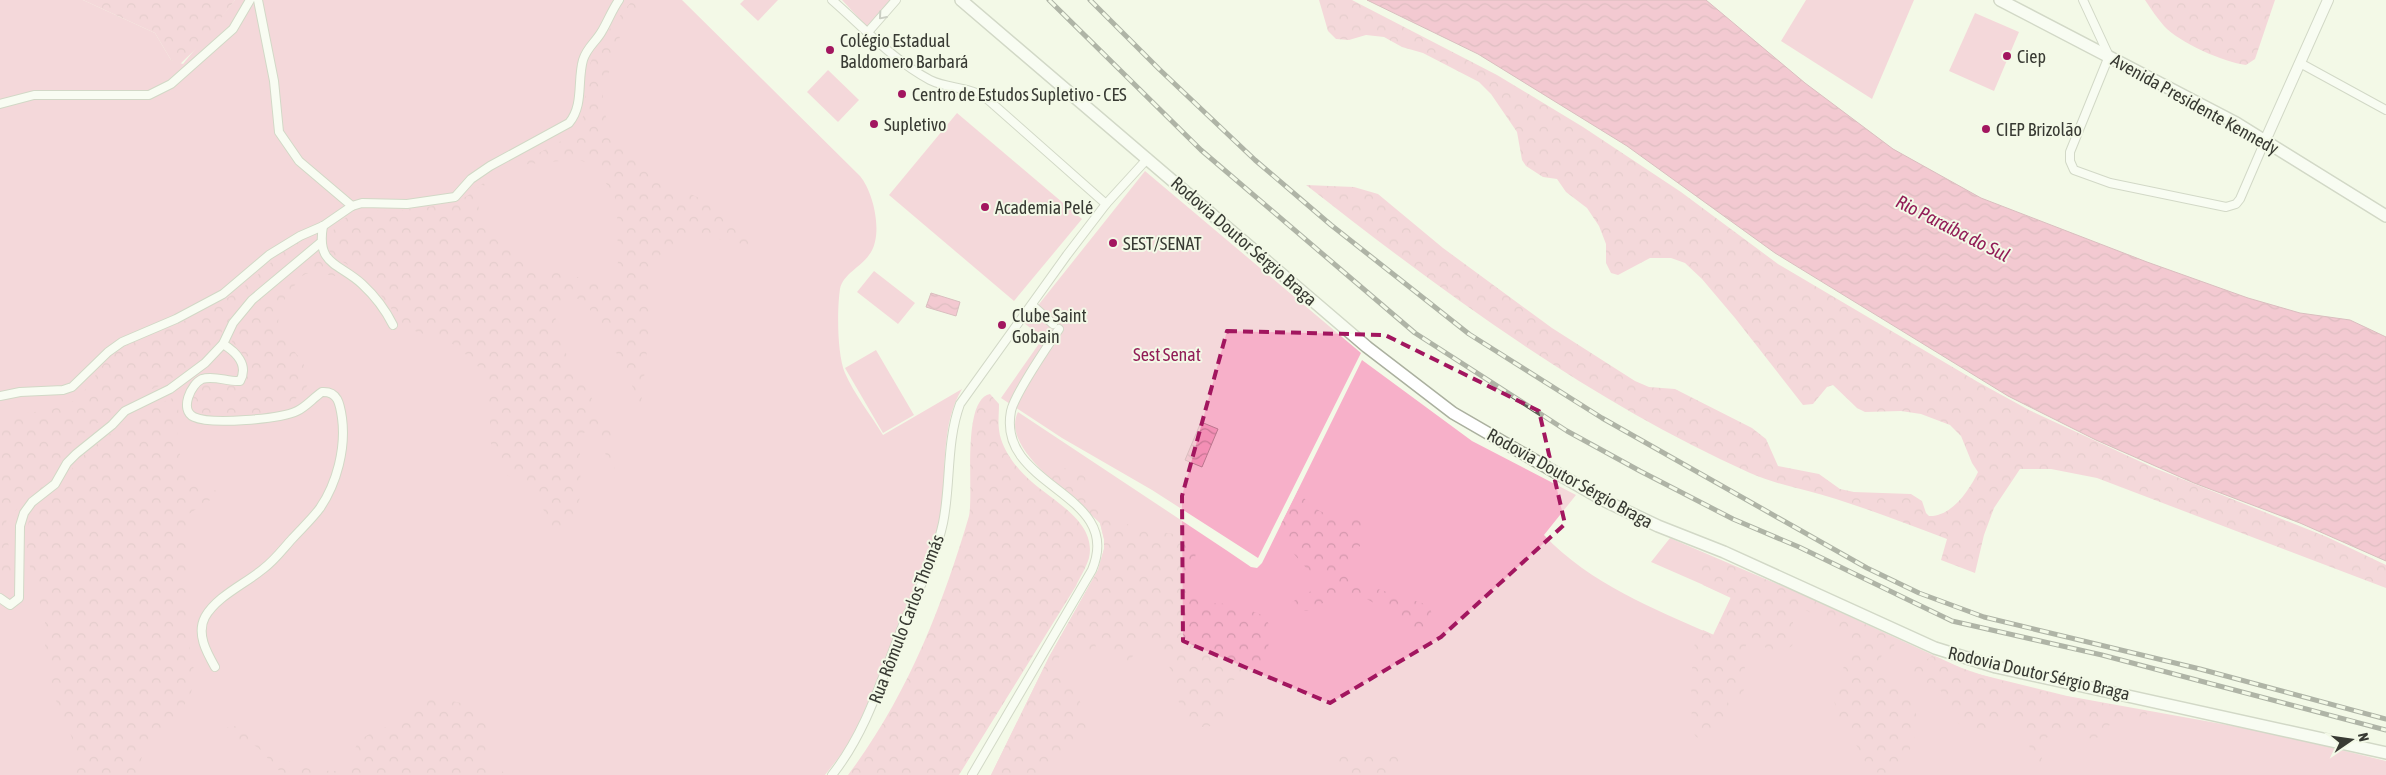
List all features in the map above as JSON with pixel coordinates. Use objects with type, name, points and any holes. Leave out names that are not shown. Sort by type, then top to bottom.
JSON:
[{"type":"main road","name":"Rodovia Doutor Sérgio Braga","points":[[961,0],[1367,347],[1453,413],[1605,501],[1649,522],[1724,552],[1935,648],[1961,657],[1996,667],[2100,688],[2386,753]]},
{"type":"main road","name":"Avenida Presidente Kennedy","points":[[2000,0],[2236,123],[2386,216]]},
{"type":"street","points":[[0,104],[34,95],[96,93],[138,96],[160,91],[171,84],[233,29],[250,0]]},
{"type":"street","points":[[258,0],[274,81],[278,132],[299,161],[352,206]]},
{"type":"street","points":[[0,396],[20,392],[63,390],[72,387],[108,352],[122,342],[176,319],[223,294],[288,242],[323,226],[352,206],[362,203],[408,204],[455,197],[471,179],[490,166],[569,123],[575,116],[579,106],[581,73],[587,50],[602,31],[618,0]]},
{"type":"street","points":[[832,0],[868,32],[928,79],[947,87],[970,90],[985,97],[1106,204]]},
{"type":"street","points":[[868,32],[896,0]]},
{"type":"street","points":[[2083,0],[2109,56],[2070,152],[2070,161],[2076,171],[2110,183],[2226,207],[2236,204],[2240,199],[2328,0]]},
{"type":"street","points":[[2300,63],[2386,110]]},
{"type":"street","name":"Rua Rômulo Carlos Thomás","points":[[832,775],[850,750],[867,718],[937,545],[945,510],[952,432],[960,404],[1106,204],[1148,158]]},
{"type":"street","points":[[323,226],[320,243],[331,262],[370,292],[393,324]]},
{"type":"street","points":[[0,598],[10,605],[18,598],[20,526],[24,513],[32,502],[55,484],[67,463],[112,425],[125,411],[170,389],[205,363],[223,344],[232,323],[252,300],[320,243]]},
{"type":"street","points":[[972,775],[1092,570],[1097,556],[1098,535],[1090,519],[1032,469],[1016,447],[1012,434],[1010,420],[1014,403],[1056,326],[1032,305]]},
{"type":"street","points":[[215,667],[205,649],[202,636],[204,618],[213,606],[265,568],[319,510],[330,491],[338,470],[342,424],[340,406],[336,396],[329,392],[322,392],[306,405],[280,417],[219,420],[194,417],[189,412],[186,404],[190,392],[200,380],[208,378],[240,380],[243,375],[242,362],[234,351],[223,344]]},
{"type":"highlighted area","points":[[1227,331],[1385,335],[1539,411],[1565,524],[1441,637],[1330,703],[1183,641],[1182,496]]},
{"type":"green space","points":[[0,0],[83,0],[155,33],[171,60],[183,64],[235,0],[682,0],[865,183],[873,203],[876,237],[869,255],[848,275],[840,289],[838,332],[840,355],[845,373],[883,435],[962,389],[954,405],[947,438],[940,527],[859,724],[847,747],[825,775],[0,775]]},
{"type":"green space","points":[[83,0],[235,0],[201,44],[179,65],[171,60],[155,33]]},
{"type":"green space","points":[[633,0],[655,0],[627,25],[618,41],[603,94],[603,106],[613,132],[631,156],[652,175],[662,182],[693,195],[726,213],[767,249],[709,237],[690,238],[677,249],[661,254],[654,263],[651,281],[650,323],[641,405],[622,363],[594,315],[585,304],[576,298],[568,299],[560,305],[556,316],[558,331],[564,349],[611,434],[614,477],[604,450],[592,433],[585,432],[580,437],[580,494],[578,510],[566,532],[555,537],[549,528],[541,504],[532,492],[500,471],[491,444],[488,380],[473,360],[451,343],[417,332],[404,325],[366,276],[330,252],[327,243],[333,230],[349,216],[368,211],[430,207],[452,202],[467,196],[487,180],[480,194],[478,205],[483,223],[498,242],[531,266],[599,282],[609,280],[616,273],[618,262],[617,208],[614,194],[591,165],[580,160],[570,160],[519,165],[507,170],[574,134],[583,118],[587,73],[590,64],[609,30]]},
{"type":"green space","points":[[744,0],[778,0],[758,21],[740,4]]},
{"type":"green space","points":[[842,0],[890,0],[867,27]]},
{"type":"green space","points":[[1319,0],[1352,0],[1497,75],[1583,127],[1681,192],[1778,264],[1978,382],[2029,410],[2152,467],[2327,537],[2386,565],[2386,588],[2097,478],[2051,469],[2020,469],[1994,508],[1984,535],[1975,573],[1941,560],[1947,539],[1850,504],[1760,477],[1690,444],[1575,378],[1519,342],[1411,265],[1306,185],[1354,187],[1378,194],[1443,248],[1552,328],[1635,381],[1649,387],[1675,389],[1752,428],[1766,439],[1778,466],[1819,474],[1840,489],[1854,492],[1911,494],[1922,501],[1929,516],[1945,512],[1953,507],[1965,494],[1978,472],[1972,463],[1961,436],[1950,425],[1921,414],[1901,411],[1865,412],[1857,408],[1833,385],[1827,387],[1813,404],[1803,405],[1735,318],[1702,279],[1685,263],[1671,258],[1650,258],[1618,275],[1611,273],[1606,263],[1606,244],[1599,226],[1587,208],[1566,192],[1557,179],[1543,177],[1526,166],[1522,160],[1517,132],[1491,94],[1479,82],[1423,53],[1402,47],[1384,37],[1366,35],[1349,40],[1336,39],[1328,31]]},
{"type":"green space","points":[[1806,0],[1914,0],[1872,99],[1781,41]]},
{"type":"green space","points":[[2145,0],[2275,0],[2255,59],[2246,65],[2214,56],[2180,39],[2164,26]]},
{"type":"green space","points":[[1975,13],[2019,32],[1994,91],[1949,71]]},
{"type":"green space","points":[[828,70],[859,100],[838,122],[807,92]]},
{"type":"green space","name":"Academia Pelé","points":[[957,113],[1082,219],[1014,301],[889,195]]},
{"type":"green space","name":"Sest Senat","points":[[1145,171],[1361,353],[1258,558],[1152,490],[1062,438],[1001,398],[1043,338],[1024,323]]},
{"type":"green space","points":[[314,236],[304,250],[235,309],[215,344],[202,359],[159,386],[127,400],[65,449],[50,481],[7,518],[7,535],[14,580],[12,585],[7,586],[0,579],[0,421],[17,415],[55,408],[73,401],[84,391],[107,360],[118,350],[176,325],[221,302],[247,284],[282,252],[302,240]]},
{"type":"green space","points":[[318,251],[340,276],[313,272],[306,274],[298,281],[281,305],[278,317],[284,336],[310,377],[304,390],[294,400],[279,408],[262,413],[226,417],[196,413],[191,404],[194,395],[203,385],[238,386],[244,382],[248,371],[247,364],[241,352],[232,342],[237,329],[245,316],[268,291]]},
{"type":"green space","points":[[874,271],[915,303],[898,324],[857,292]]},
{"type":"green space","points":[[876,350],[914,415],[883,433],[845,368]]},
{"type":"green space","points":[[1362,360],[1472,441],[1576,495],[1544,535],[1581,568],[1623,593],[1713,635],[1731,597],[1651,562],[1670,538],[1796,592],[1970,672],[2067,696],[2272,733],[2386,761],[2386,775],[991,775],[1049,657],[1098,570],[1104,549],[1104,539],[1100,523],[1043,472],[1020,442],[1015,427],[1018,412],[1251,567],[1257,568],[1262,563]]},
{"type":"green space","points":[[990,394],[999,404],[999,430],[1006,451],[1027,478],[1080,523],[1090,545],[1088,562],[1076,586],[959,775],[848,775],[869,746],[905,683],[947,584],[969,516],[970,448],[975,412],[981,400]]},
{"type":"green space","points":[[175,397],[179,413],[176,447],[195,482],[221,493],[187,515],[188,625],[194,675],[193,686],[188,699],[181,709],[146,749],[138,775],[74,775],[72,738],[54,696],[45,650],[45,622],[26,552],[27,529],[31,512],[66,479],[75,464],[87,452],[132,417]]},
{"type":"green space","points":[[1064,468],[1078,472],[1085,477],[1087,491],[1095,508],[1114,524],[1124,523],[1142,529],[1187,536],[1196,551],[1186,579],[1186,587],[1197,592],[1206,603],[1234,604],[1262,615],[1269,624],[1271,634],[1264,664],[1260,669],[1229,682],[1226,697],[1227,710],[1222,721],[1215,725],[1196,727],[1191,725],[1182,714],[1166,654],[1148,636],[1140,638],[1133,656],[1125,662],[1117,658],[1104,642],[1095,643],[1098,655],[1067,652],[1059,657],[1059,666],[1081,703],[1086,723],[1084,736],[1060,756],[1048,775],[991,775],[1049,657],[1098,570],[1104,549],[1104,539],[1100,523],[1049,476]]},
{"type":"green space","points":[[1299,489],[1306,500],[1320,511],[1330,515],[1353,518],[1363,525],[1362,541],[1342,570],[1365,585],[1428,605],[1431,612],[1431,620],[1426,636],[1417,637],[1383,609],[1364,597],[1354,594],[1337,594],[1312,610],[1306,611],[1299,609],[1292,602],[1332,579],[1308,570],[1286,545],[1281,524]]},
{"type":"green space","points":[[1706,555],[1796,592],[1897,639],[1893,648],[1882,654],[1879,673],[1882,678],[1893,679],[1904,689],[1912,700],[1917,724],[1911,748],[1896,772],[1881,774],[1869,768],[1836,710],[1834,694],[1846,663],[1848,645],[1846,639],[1837,629],[1816,615],[1796,606],[1790,610],[1796,635],[1792,646],[1779,653],[1767,649],[1756,638],[1750,639],[1744,652],[1746,676],[1743,691],[1739,698],[1726,699],[1735,715],[1734,719],[1704,739],[1696,737],[1692,730],[1691,679],[1695,641],[1703,630],[1714,635],[1731,598],[1703,585],[1698,567]]},
{"type":"green space","points":[[1932,656],[1958,667],[2012,684],[2150,712],[2138,721],[2119,718],[2103,734],[2096,738],[2062,732],[2049,736],[2043,743],[2041,750],[2042,759],[2048,768],[2035,760],[2024,730],[2015,720],[1997,721],[1981,732],[1955,721],[1938,687],[1933,684],[1922,688],[1910,672],[1908,664],[1914,657],[1926,660]]},
{"type":"green space","points":[[422,698],[458,702],[468,705],[483,714],[489,729],[486,755],[496,768],[509,775],[284,775],[255,746],[240,741],[228,740],[224,734],[226,728],[244,727],[298,766],[325,771],[339,771],[345,768],[351,760],[357,744],[361,740],[376,731],[404,721],[413,702]]},
{"type":"green space","points":[[1402,749],[1394,775],[1340,775],[1332,757]]},
{"type":"water","name":"Rio Paraíba do Sul","points":[[1367,0],[1706,0],[1805,83],[1893,149],[1981,198],[2147,262],[2248,298],[2300,313],[2350,320],[2386,337],[2386,561],[2300,523],[2194,483],[2096,440],[2008,396],[1775,253],[1627,146],[1478,54]]},
{"type":"water","points":[[931,293],[960,302],[956,316],[926,307]]},
{"type":"water","points":[[1201,422],[1218,429],[1202,467],[1185,460]]},
{"type":"railway","points":[[1049,0],[1201,150],[1415,333],[1567,431],[1640,471],[1733,519],[1799,547],[1952,621],[2102,655],[2386,730]]},
{"type":"railway","points":[[1090,0],[1159,69],[1255,160],[1331,225],[1469,334],[1602,418],[1867,568],[1919,593],[1984,617],[2200,669],[2386,719]]},
{"type":"place","name":"Colégio Estadual Baldomero Barbará","points":[[830,50]]},
{"type":"place","name":"Ciep","points":[[2007,56]]},
{"type":"place","name":"Centro de Estudos Supletivo - CES","points":[[902,94]]},
{"type":"place","name":"Supletivo","points":[[874,124]]},
{"type":"place","name":"CIEP Brizolão","points":[[1986,129]]},
{"type":"place","name":"Academia Pelé","points":[[985,207]]},
{"type":"place","name":"SEST/SENAT","points":[[1113,243]]},
{"type":"place","name":"Clube Saint Gobain","points":[[1002,325]]}]
